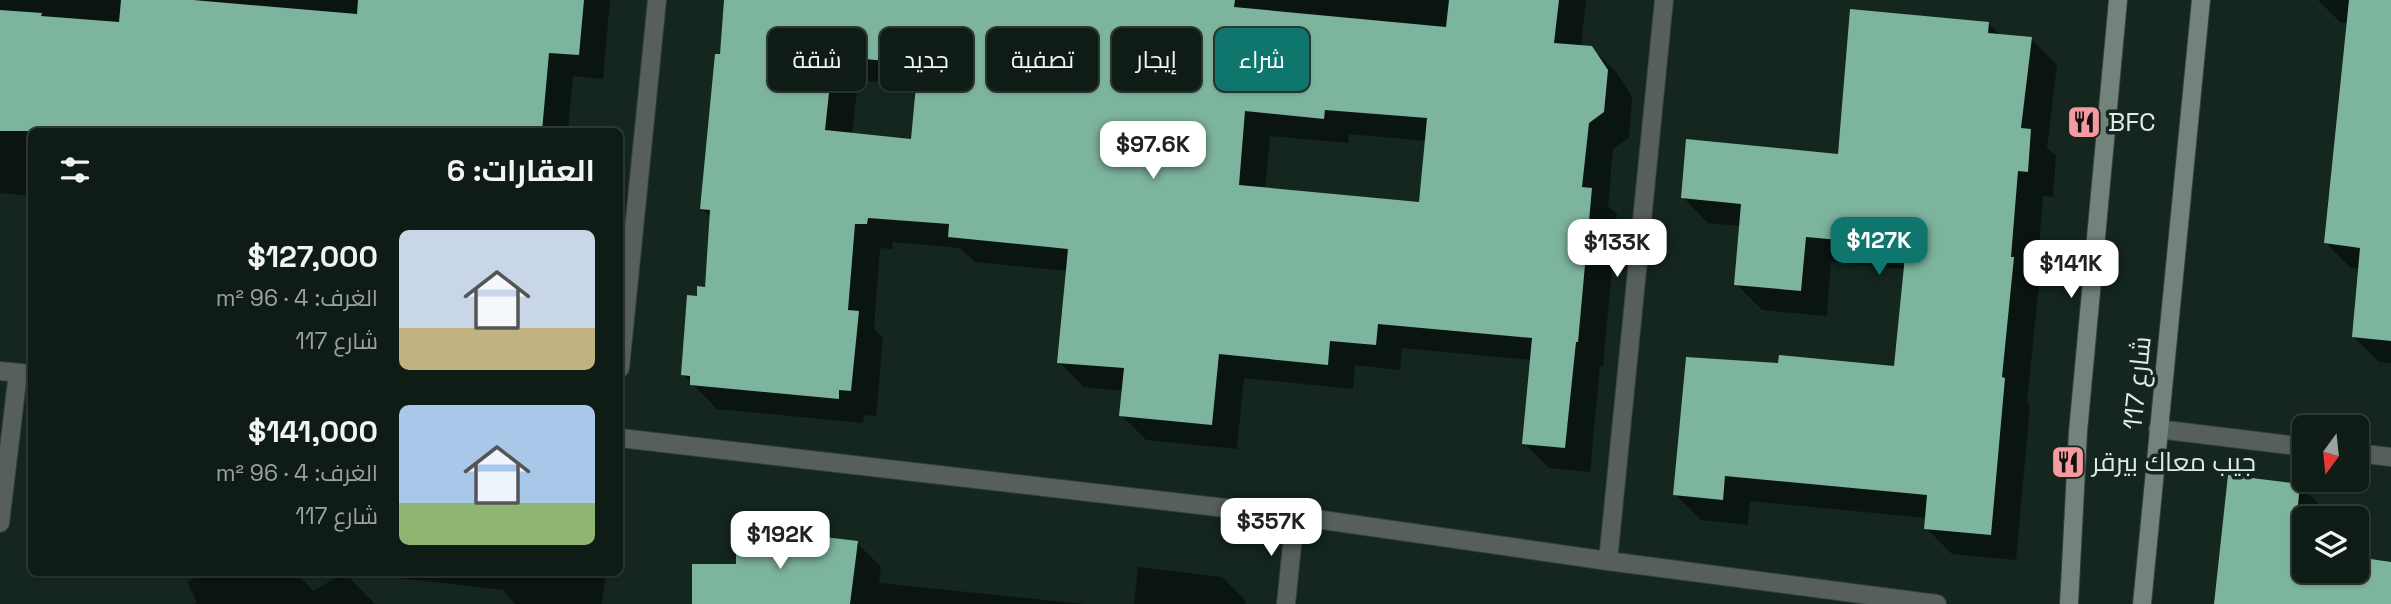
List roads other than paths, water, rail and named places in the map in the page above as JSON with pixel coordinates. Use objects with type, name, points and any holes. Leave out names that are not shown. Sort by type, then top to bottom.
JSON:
[{"type":"street","points":[[623,337],[656,0]]},
{"type":"street","points":[[1608,561],[1664,0]]},
{"type":"street","name":"شارع 117","points":[[2068,604],[2078,432],[2118,0]]},
{"type":"street","name":"شارع 117","points":[[2142,604],[2201,0]]},
{"type":"street","points":[[0,523],[16,373]]},
{"type":"street","points":[[2158,429],[2292,445]]},
{"type":"street","points":[[623,438],[1295,516],[1937,604]]},
{"type":"street","points":[[2370,455],[2391,457]]},
{"type":"street","points":[[1286,604],[1295,516]]},
{"type":"place","name":"BFC","points":[[2084,122]]},
{"type":"place","name":"جيب معاك بيرقر","points":[[2068,462]]}]
